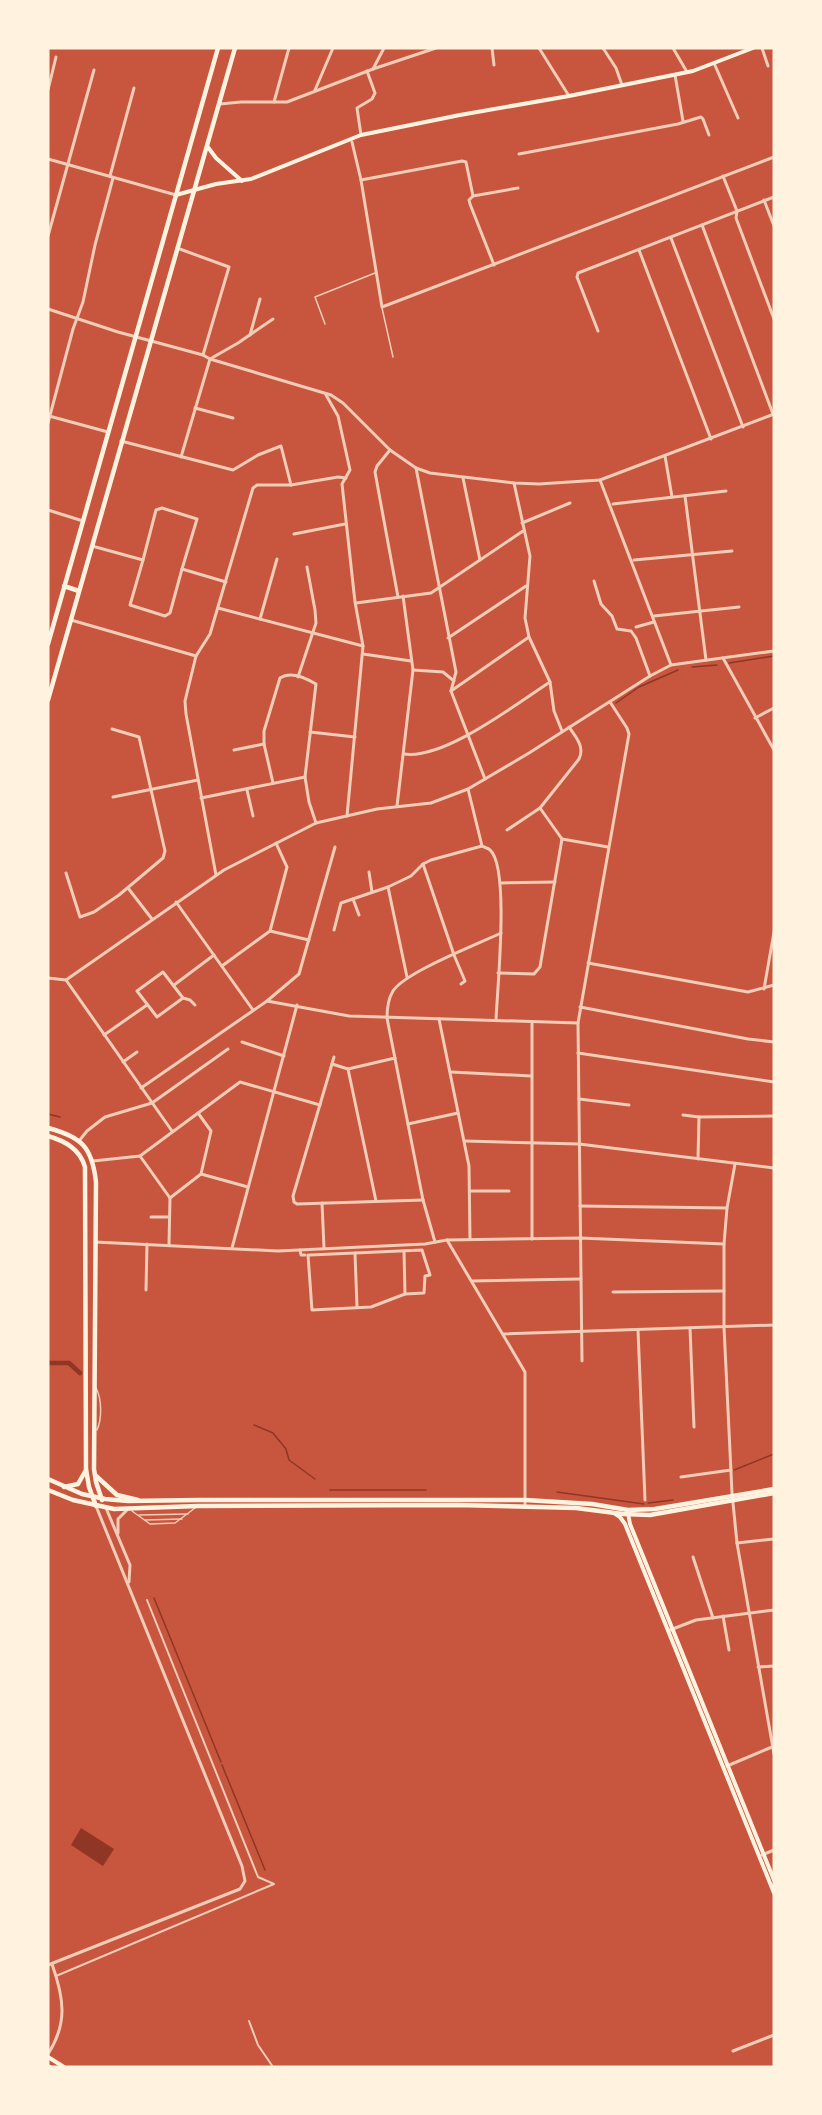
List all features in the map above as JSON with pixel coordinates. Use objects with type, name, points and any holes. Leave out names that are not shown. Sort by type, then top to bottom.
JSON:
[{"type":"main road","points":[[48,644],[218,48]]},
{"type":"main road","points":[[48,700],[235,48]]},
{"type":"main road","points":[[176,195],[216,184],[242,182],[361,135],[675,75],[753,48]]},
{"type":"main road","points":[[207,146],[216,159],[242,182]]},
{"type":"main road","points":[[64,586],[79,591]]},
{"type":"main road","points":[[48,1128],[68,1134],[79,1141],[87,1149],[93,1161],[96,1182],[95,1475],[106,1508]]},
{"type":"main road","points":[[48,1136],[68,1144],[76,1151],[82,1160],[86,1178],[86,1469],[96,1506]]},
{"type":"main road","points":[[86,1228],[95,1242]]},
{"type":"main road","points":[[86,1254],[95,1242]]},
{"type":"main road","points":[[64,1487],[78,1484],[86,1469]]},
{"type":"main road","points":[[95,1475],[117,1495],[142,1501]]},
{"type":"main road","points":[[48,1479],[64,1487],[102,1499],[142,1501],[525,1500],[592,1504],[650,1515],[774,1491]]},
{"type":"main road","points":[[48,1491],[96,1506],[127,1509],[198,1506],[525,1506],[626,1512]]},
{"type":"main road","points":[[96,1506],[102,1499]]},
{"type":"main road","points":[[624,1523],[626,1512]]},
{"type":"main road","points":[[626,1512],[670,1630]]},
{"type":"main road","points":[[613,1513],[624,1523],[774,1880]]},
{"type":"main road","points":[[762,1855],[774,1893]]},
{"type":"main road","points":[[48,2055],[64,2067]]},
{"type":"street","points":[[274,102],[289,48]]},
{"type":"street","points":[[315,90],[333,48]]},
{"type":"street","points":[[372,69],[384,48]]},
{"type":"street","points":[[219,104],[287,102],[372,69],[436,48]]},
{"type":"street","points":[[492,48],[494,64]]},
{"type":"street","points":[[539,48],[569,96]]},
{"type":"street","points":[[603,48],[616,68],[621,85]]},
{"type":"street","points":[[673,48],[687,72]]},
{"type":"street","points":[[762,48],[768,66]]},
{"type":"street","points":[[48,90],[56,57]]},
{"type":"street","points":[[714,63],[738,118]]},
{"type":"street","points":[[48,236],[50,219],[69,165],[94,70]]},
{"type":"street","points":[[361,135],[357,108],[372,99],[375,93],[367,71]]},
{"type":"street","points":[[675,75],[683,121]]},
{"type":"street","points":[[48,423],[78,318],[134,88]]},
{"type":"street","points":[[519,154],[702,118],[709,135]]},
{"type":"street","points":[[351,140],[361,180],[382,307],[774,157]]},
{"type":"street","points":[[48,159],[176,195]]},
{"type":"street","points":[[361,180],[464,161],[467,164],[473,196]]},
{"type":"street","points":[[723,176],[736,211],[736,218],[774,319]]},
{"type":"street","points":[[494,265],[469,200],[473,196],[518,188]]},
{"type":"street","points":[[598,331],[577,275],[580,272],[774,197]]},
{"type":"street","points":[[764,201],[774,226]]},
{"type":"street","points":[[48,309],[150,342],[326,393],[343,403],[390,450],[416,468],[430,473],[514,483],[539,484],[600,480],[774,414],[702,225]]},
{"type":"street","points":[[671,237],[742,427]]},
{"type":"street","points":[[177,248],[229,267],[203,356]]},
{"type":"street","points":[[639,249],[711,439]]},
{"type":"street","points":[[249,336],[260,299]]},
{"type":"street","points":[[181,457],[210,359],[273,319]]},
{"type":"street","points":[[326,393],[338,416],[350,470],[342,484],[363,646],[347,816]]},
{"type":"street","points":[[195,408],[232,418]]},
{"type":"street","points":[[49,416],[108,432]]},
{"type":"street","points":[[122,441],[233,470],[258,455],[281,446],[291,485]]},
{"type":"street","points":[[390,450],[375,472],[398,597]]},
{"type":"street","points":[[665,456],[672,497]]},
{"type":"street","points":[[416,468],[456,672],[451,691],[485,780]]},
{"type":"street","points":[[216,875],[185,701],[196,656],[210,634],[253,488],[257,485],[291,485],[338,477],[346,478]]},
{"type":"street","points":[[464,478],[480,560]]},
{"type":"street","points":[[600,480],[671,665]]},
{"type":"street","points":[[514,483],[530,556],[525,618],[529,637],[550,682],[554,711],[562,731]]},
{"type":"street","points":[[613,504],[726,491]]},
{"type":"street","points":[[685,496],[706,660]]},
{"type":"street","points":[[522,523],[570,503]]},
{"type":"street","points":[[162,508],[197,519],[182,569],[170,613],[165,616],[130,604],[156,510],[162,508]]},
{"type":"street","points":[[48,510],[83,520]]},
{"type":"street","points":[[294,534],[346,524]]},
{"type":"street","points":[[356,603],[428,593],[523,531]]},
{"type":"street","points":[[92,546],[142,560]]},
{"type":"street","points":[[634,560],[732,551]]},
{"type":"street","points":[[260,619],[277,560]]},
{"type":"street","points":[[298,677],[314,633],[315,610],[307,567]]},
{"type":"street","points":[[182,569],[226,582]]},
{"type":"street","points":[[594,581],[601,604],[611,615],[617,629],[630,631],[636,638],[650,676]]},
{"type":"street","points":[[448,638],[526,586]]},
{"type":"street","points":[[397,806],[412,670],[403,596]]},
{"type":"street","points":[[654,616],[739,607]]},
{"type":"street","points":[[218,608],[363,646]]},
{"type":"street","points":[[71,620],[196,656]]},
{"type":"street","points":[[636,627],[654,622]]},
{"type":"street","points":[[451,691],[529,637]]},
{"type":"street","points":[[48,978],[66,980],[216,875],[316,823],[397,806],[431,803],[468,789],[671,665],[774,651]]},
{"type":"street","points":[[362,654],[411,661]]},
{"type":"street","points":[[723,658],[774,750]]},
{"type":"street","points":[[412,670],[443,672],[454,681]]},
{"type":"street","points":[[273,783],[264,744],[264,731],[280,678],[286,674],[316,684],[304,777],[316,823]]},
{"type":"street","points":[[404,754],[418,755],[469,736],[550,682]]},
{"type":"street","points":[[582,1361],[578,1023],[629,734],[610,702]]},
{"type":"street","points":[[755,718],[774,708]]},
{"type":"street","points":[[507,830],[540,808],[582,753],[582,748],[569,727]]},
{"type":"street","points":[[66,873],[80,917],[94,912],[164,858],[165,851],[138,737],[112,729]]},
{"type":"street","points":[[310,732],[355,737]]},
{"type":"street","points":[[234,750],[264,744]]},
{"type":"street","points":[[201,798],[304,777]]},
{"type":"street","points":[[113,797],[198,780]]},
{"type":"street","points":[[468,789],[482,846]]},
{"type":"street","points":[[247,790],[253,816]]},
{"type":"street","points":[[498,973],[534,974],[540,967],[562,839],[540,808]]},
{"type":"street","points":[[562,839],[608,847]]},
{"type":"street","points":[[222,966],[270,931],[287,867],[276,843]]},
{"type":"street","points":[[334,930],[341,903],[388,887],[411,876],[423,864],[482,846],[491,850],[499,869],[501,883],[501,933],[496,1020]]},
{"type":"street","points":[[141,1088],[254,1010],[299,975],[335,847]]},
{"type":"street","points":[[423,864],[465,981],[461,984]]},
{"type":"street","points":[[369,872],[372,892]]},
{"type":"street","points":[[501,883],[555,882]]},
{"type":"street","points":[[388,887],[407,977]]},
{"type":"street","points":[[128,888],[152,919]]},
{"type":"street","points":[[353,899],[359,915]]},
{"type":"street","points":[[176,902],[254,1010]]},
{"type":"street","points":[[270,931],[310,940]]},
{"type":"street","points":[[764,989],[774,932]]},
{"type":"street","points":[[435,1242],[423,1200],[387,1018],[390,997],[407,977],[501,933]]},
{"type":"street","points":[[174,985],[214,955]]},
{"type":"street","points":[[587,963],[748,992],[774,985]]},
{"type":"street","points":[[183,998],[157,1017],[138,993],[164,972],[183,998],[195,1005]]},
{"type":"street","points":[[66,980],[172,1131]]},
{"type":"street","points":[[267,1000],[349,1017],[578,1023]]},
{"type":"street","points":[[104,1035],[148,1005]]},
{"type":"street","points":[[232,1248],[297,1005]]},
{"type":"street","points":[[580,1007],[774,1042]]},
{"type":"street","points":[[439,1019],[469,1167],[470,1239]]},
{"type":"street","points":[[531,1021],[532,1239]]},
{"type":"street","points":[[242,1042],[284,1056]]},
{"type":"street","points":[[79,1141],[87,1131],[105,1117],[152,1103],[228,1049]]},
{"type":"street","points":[[123,1062],[137,1052]]},
{"type":"street","points":[[578,1053],[774,1082]]},
{"type":"street","points":[[334,1057],[293,1200],[297,1204],[423,1200]]},
{"type":"street","points":[[332,1064],[348,1069],[395,1058]]},
{"type":"street","points":[[348,1069],[376,1201]]},
{"type":"street","points":[[451,1072],[531,1076]]},
{"type":"street","points":[[93,1161],[140,1156],[240,1082],[320,1105]]},
{"type":"street","points":[[579,1099],[628,1105]]},
{"type":"street","points":[[170,1197],[201,1174],[212,1131],[198,1113]]},
{"type":"street","points":[[408,1124],[458,1113]]},
{"type":"street","points":[[683,1115],[699,1117],[774,1116]]},
{"type":"street","points":[[698,1159],[699,1117]]},
{"type":"street","points":[[465,1141],[579,1144],[774,1168]]},
{"type":"street","points":[[140,1156],[170,1197],[169,1245]]},
{"type":"street","points":[[735,1164],[727,1208],[724,1244],[724,1327],[731,1470],[737,1543],[774,1754]]},
{"type":"street","points":[[201,1174],[248,1187]]},
{"type":"street","points":[[470,1191],[509,1191]]},
{"type":"street","points":[[322,1203],[324,1248]]},
{"type":"street","points":[[580,1206],[727,1208]]},
{"type":"street","points":[[151,1217],[170,1217]]},
{"type":"street","points":[[95,1242],[278,1251],[425,1244],[470,1239],[580,1238],[724,1244]]},
{"type":"street","points":[[447,1240],[526,1375],[525,1506]]},
{"type":"street","points":[[146,1290],[147,1244]]},
{"type":"street","points":[[300,1250],[300,1255],[422,1250],[430,1275],[425,1276],[424,1293],[405,1294],[371,1307],[312,1310],[308,1255]]},
{"type":"street","points":[[404,1251],[405,1294]]},
{"type":"street","points":[[355,1253],[357,1307]]},
{"type":"street","points":[[472,1281],[581,1279]]},
{"type":"street","points":[[613,1292],[724,1291]]},
{"type":"street","points":[[503,1334],[774,1325]]},
{"type":"street","points":[[690,1328],[694,1427]]},
{"type":"street","points":[[639,1330],[645,1500]]},
{"type":"street","points":[[681,1477],[731,1470]]},
{"type":"street","points":[[48,2055],[62,2026],[63,2016],[56,1976],[50,1964],[240,1889],[245,1881],[242,1866],[96,1506]]},
{"type":"street","points":[[106,1508],[130,1565],[129,1583]]},
{"type":"street","points":[[118,1535],[118,1519],[127,1509]]},
{"type":"street","points":[[737,1543],[774,1539]]},
{"type":"street","points":[[693,1557],[713,1618]]},
{"type":"street","points":[[56,1976],[274,1884],[258,1877],[147,1600]]},
{"type":"street","points":[[670,1630],[696,1620],[774,1610]]},
{"type":"street","points":[[723,1616],[729,1650]]},
{"type":"street","points":[[758,1667],[774,1665]]},
{"type":"street","points":[[767,1709],[774,1709]]},
{"type":"street","points":[[725,1766],[772,1747]]},
{"type":"street","points":[[762,1855],[774,1850]]},
{"type":"street","points":[[249,2021],[259,2047],[273,2067]]},
{"type":"street","points":[[732,2050],[774,2035]]},
{"type":"lane","points":[[326,324],[315,297],[375,272]]},
{"type":"lane","points":[[382,307],[393,357]]},
{"type":"lane","points":[[127,1509],[152,1524],[175,1523],[198,1506]]},
{"type":"lane","points":[[138,1515],[188,1515]]},
{"type":"shaded area","points":[[81,1828],[114,1849],[103,1866],[71,1845]]},
{"type":"waterway","points":[[729,663],[774,656]]},
{"type":"waterway","points":[[692,667],[717,665]]},
{"type":"waterway","points":[[616,703],[639,687],[678,670]]},
{"type":"waterway","points":[[48,1114],[60,1117]]},
{"type":"waterway","points":[[48,1363],[69,1363],[80,1373]]},
{"type":"waterway","points":[[254,1425],[273,1433],[286,1449],[289,1460],[315,1479]]},
{"type":"waterway","points":[[734,1470],[774,1454]]},
{"type":"waterway","points":[[330,1490],[426,1490]]},
{"type":"waterway","points":[[557,1492],[644,1504]]},
{"type":"waterway","points":[[648,1503],[673,1500]]},
{"type":"waterway","points":[[154,1598],[221,1762]]},
{"type":"waterway","points":[[222,1765],[265,1870]]}]
